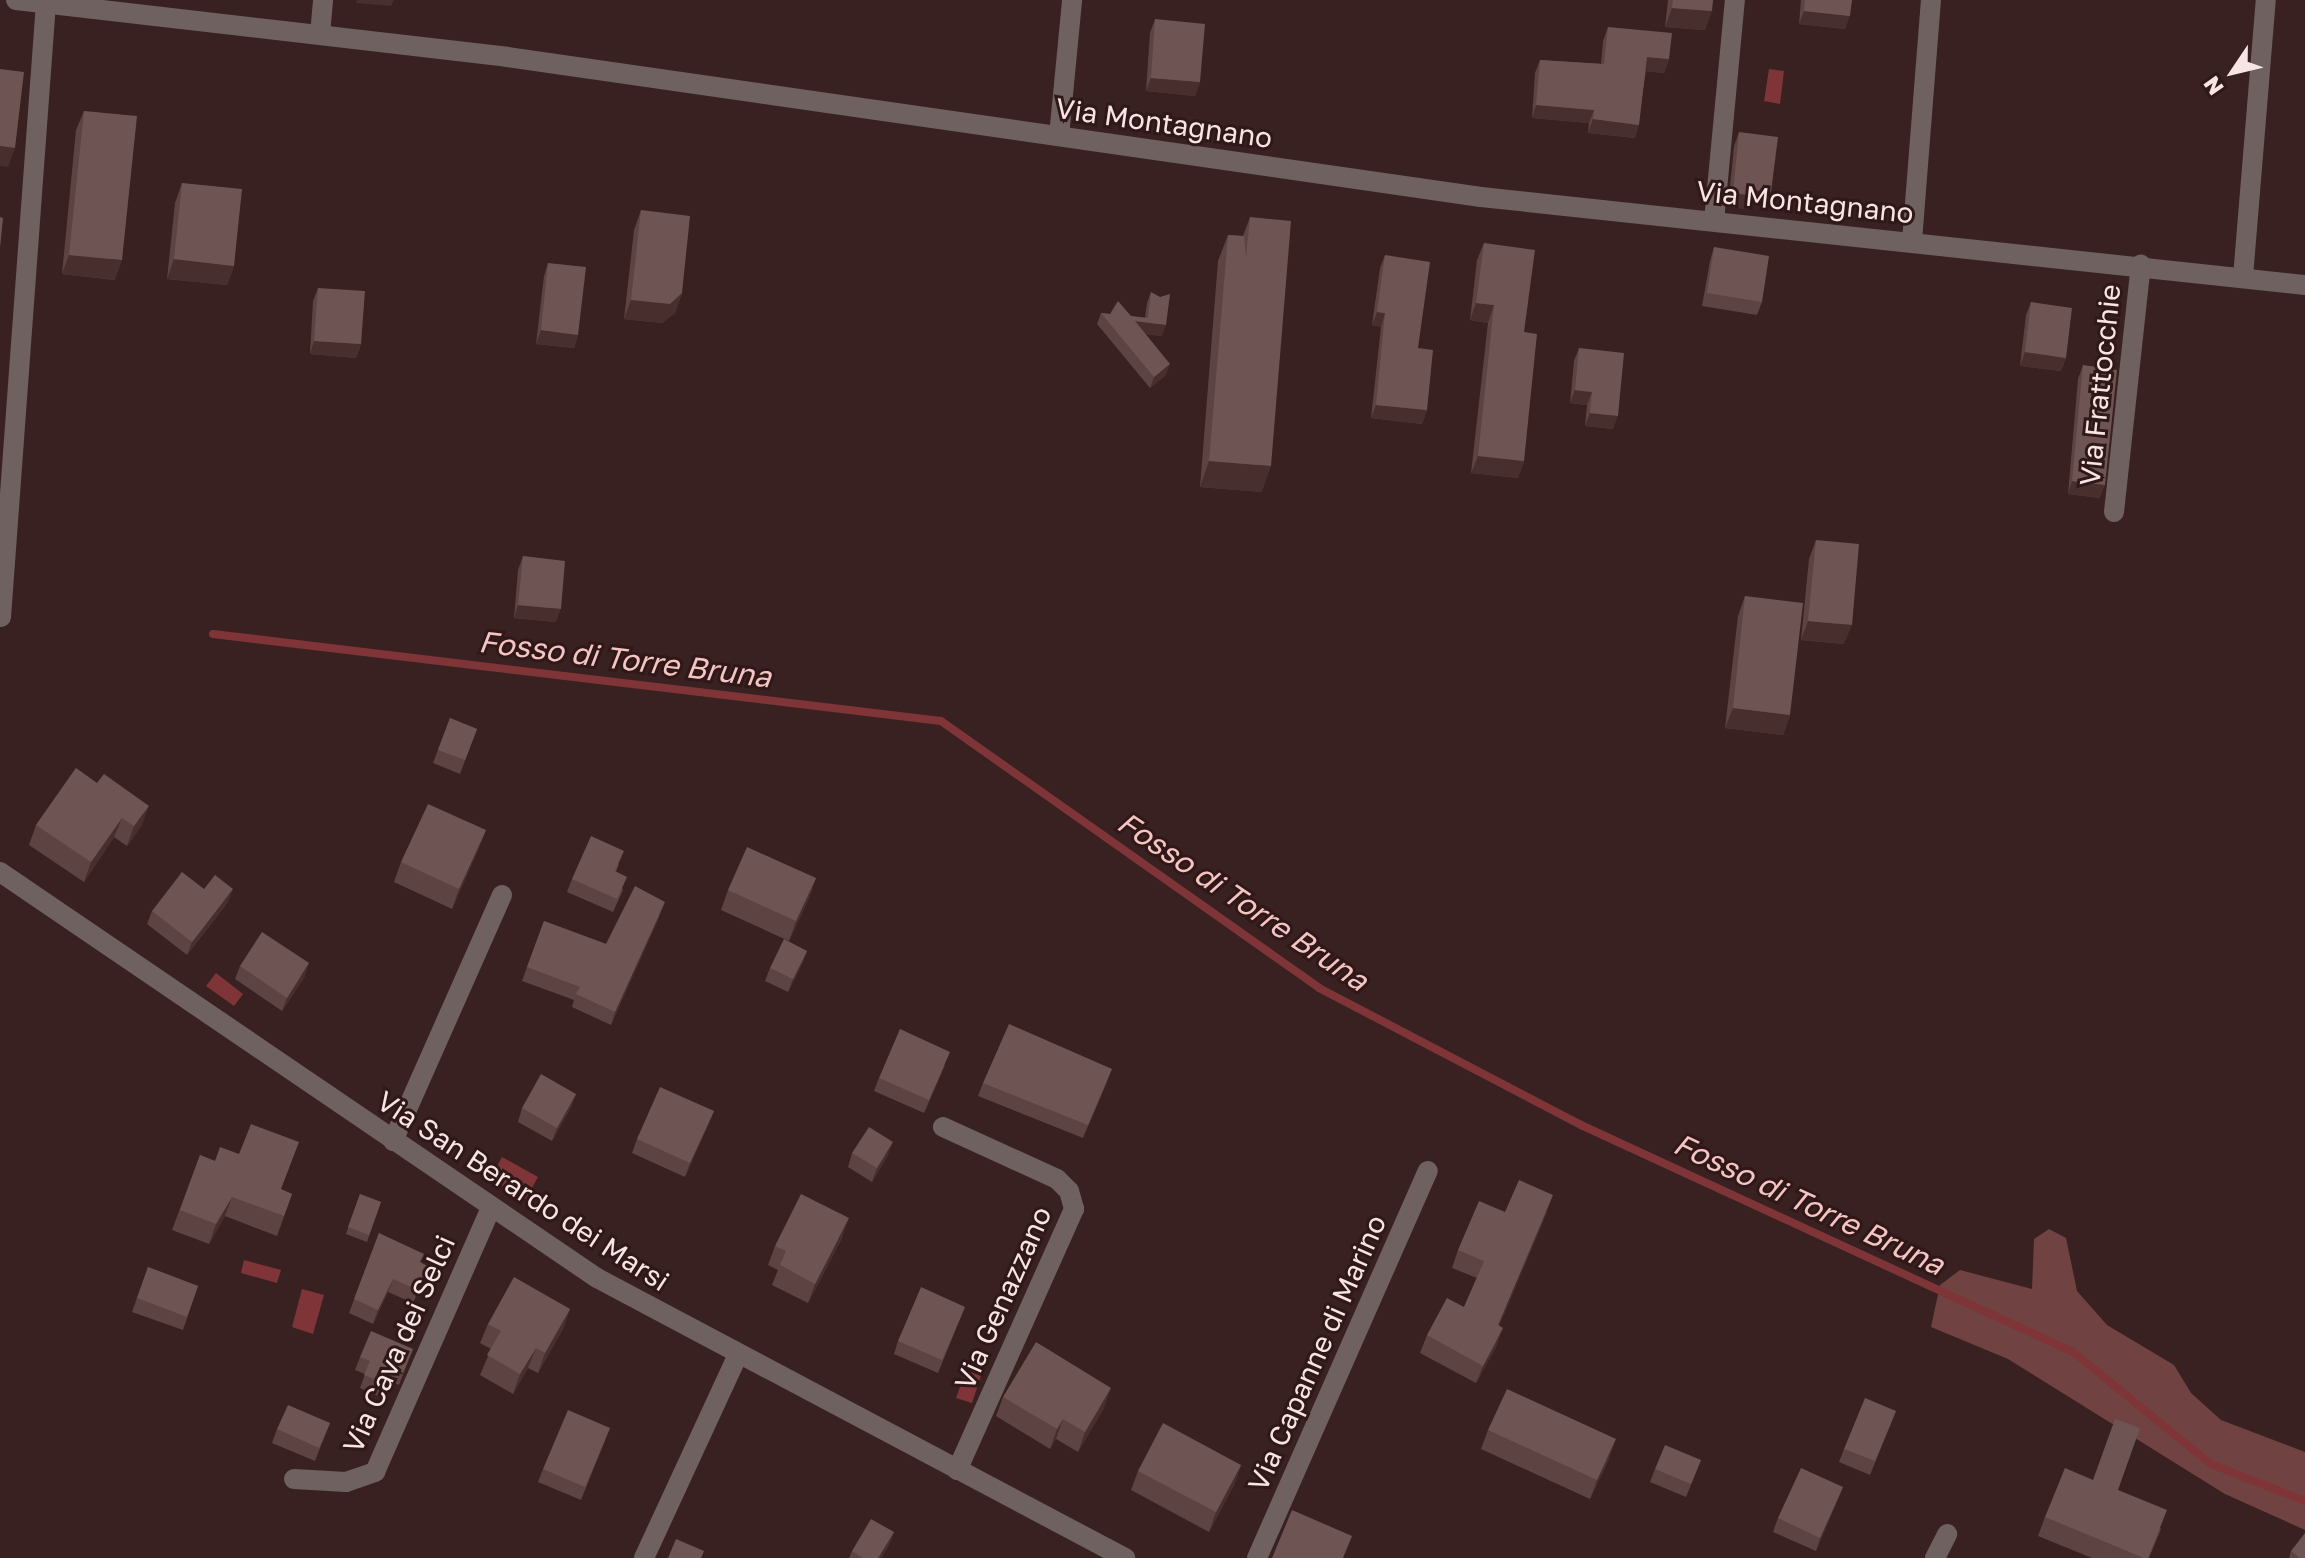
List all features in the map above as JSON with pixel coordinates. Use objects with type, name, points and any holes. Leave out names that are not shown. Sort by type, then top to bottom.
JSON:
[{"type":"street","name":"Via Montagnano","points":[[16,0],[178,9],[320,35],[1481,197],[2141,264],[2305,285]]},
{"type":"street","points":[[320,35],[323,0]]},
{"type":"street","points":[[1059,136],[1072,0]]},
{"type":"street","points":[[1714,221],[1735,0]]},
{"type":"street","points":[[1912,241],[1931,0]]},
{"type":"street","points":[[2243,277],[2266,0]]},
{"type":"street","points":[[1,617],[46,3]]},
{"type":"street","name":"Via Frattocchie","points":[[2114,512],[2141,264]]},
{"type":"street","name":"Via San Berardo dei Marsi","points":[[0,872],[597,1278],[737,1357],[1125,1558]]},
{"type":"street","points":[[393,1141],[502,895]]},
{"type":"street","name":"Via Genazzano","points":[[943,1127],[1057,1179],[1069,1191],[1074,1209],[957,1470]]},
{"type":"street","name":"Via Capanne di Marino","points":[[1257,1558],[1428,1171]]},
{"type":"street","name":"Via Cava dei Selci","points":[[294,1479],[346,1482],[375,1472],[491,1208]]},
{"type":"street","points":[[644,1558],[737,1357]]},
{"type":"street","points":[[1935,1558],[1947,1534]]},
{"type":"shaded area","points":[[1769,69],[1784,71],[1780,104],[1764,101]]},
{"type":"shaded area","points":[[216,973],[243,994],[234,1006],[206,986]]},
{"type":"shaded area","points":[[502,1157],[538,1177],[526,1199],[490,1179]]},
{"type":"shaded area","points":[[2049,1229],[2066,1238],[2077,1291],[2107,1325],[2174,1365],[2191,1393],[2221,1420],[2305,1452],[2305,1530],[2225,1494],[2008,1359],[1931,1327],[1940,1285],[1960,1270],[2032,1289],[2034,1239]]},
{"type":"shaded area","points":[[244,1260],[281,1270],[277,1283],[241,1273]]},
{"type":"shaded area","points":[[302,1289],[324,1295],[313,1334],[292,1327]]},
{"type":"shaded area","points":[[966,1370],[981,1376],[972,1403],[956,1398]]},
{"type":"building","points":[[1673,0],[1713,0],[1712,11],[1672,8]]},
{"type":"building","points":[[1805,0],[1852,0],[1850,16],[1804,11]]},
{"type":"building","points":[[1155,19],[1205,24],[1200,82],[1151,78]]},
{"type":"building","points":[[1608,27],[1672,33],[1669,59],[1647,57],[1639,125],[1593,119],[1594,110],[1536,105],[1540,60],[1604,64]]},
{"type":"building","points":[[0,69],[24,72],[15,148],[0,146]]},
{"type":"building","points":[[84,111],[137,116],[122,260],[69,255]]},
{"type":"building","points":[[1739,132],[1778,137],[1771,192],[1755,190],[1754,196],[1733,193]]},
{"type":"building","points":[[182,183],[242,189],[234,266],[174,259]]},
{"type":"building","points":[[641,210],[690,216],[682,293],[670,304],[631,300]]},
{"type":"building","points":[[0,217],[3,218],[0,248]]},
{"type":"building","points":[[1250,217],[1291,221],[1271,466],[1209,461],[1228,235],[1244,236],[1246,257]]},
{"type":"building","points":[[1484,243],[1535,250],[1524,332],[1537,334],[1524,461],[1478,456],[1494,305],[1476,303]]},
{"type":"building","points":[[1714,247],[1769,256],[1762,302],[1707,293]]},
{"type":"building","points":[[1385,255],[1430,262],[1418,348],[1433,350],[1427,410],[1376,405],[1385,313],[1377,312]]},
{"type":"building","points":[[548,263],[586,267],[578,335],[541,330]]},
{"type":"building","points":[[318,288],[365,291],[361,344],[314,341]]},
{"type":"building","points":[[1151,292],[1160,297],[1170,294],[1166,325],[1135,321],[1170,364],[1154,377],[1101,313],[1110,314],[1118,301],[1131,316],[1148,318]]},
{"type":"building","points":[[2031,302],[2072,308],[2066,358],[2025,352]]},
{"type":"building","points":[[1579,348],[1624,353],[1618,416],[1590,413],[1592,392],[1575,390]]},
{"type":"building","points":[[2083,365],[2117,370],[2105,485],[2072,481]]},
{"type":"building","points":[[1816,540],[1859,544],[1852,625],[1808,621]]},
{"type":"building","points":[[523,556],[565,561],[561,609],[518,605]]},
{"type":"building","points":[[1745,596],[1803,603],[1790,715],[1733,708]]},
{"type":"building","points":[[450,718],[477,729],[465,760],[438,750]]},
{"type":"building","points":[[76,768],[97,783],[104,774],[149,806],[134,826],[122,818],[91,862],[36,825]]},
{"type":"building","points":[[428,804],[486,830],[459,889],[401,862]]},
{"type":"building","points":[[591,836],[624,851],[615,871],[627,877],[617,899],[572,879]]},
{"type":"building","points":[[747,847],[816,878],[796,921],[728,890]]},
{"type":"building","points":[[182,872],[204,889],[215,875],[233,889],[192,942],[152,911]]},
{"type":"building","points":[[635,886],[665,902],[615,1012],[576,994],[580,987],[527,967],[544,921],[606,944]]},
{"type":"building","points":[[262,932],[309,963],[287,998],[240,966]]},
{"type":"building","points":[[784,939],[807,951],[793,979],[770,968]]},
{"type":"building","points":[[1009,1024],[1112,1069],[1088,1125],[983,1083]]},
{"type":"building","points":[[900,1029],[950,1052],[929,1100],[879,1078]]},
{"type":"building","points":[[541,1074],[576,1094],[557,1128],[522,1108]]},
{"type":"building","points":[[660,1087],[714,1111],[690,1163],[637,1139]]},
{"type":"building","points":[[251,1124],[299,1142],[281,1189],[292,1194],[284,1216],[232,1197],[216,1224],[180,1210],[200,1155],[215,1161],[220,1147],[239,1154]]},
{"type":"building","points":[[869,1127],[893,1142],[877,1168],[852,1153]]},
{"type":"building","points":[[1519,1180],[1553,1195],[1498,1325],[1503,1328],[1483,1366],[1427,1335],[1447,1298],[1464,1307],[1484,1261],[1458,1250],[1479,1201],[1505,1212]]},
{"type":"building","points":[[360,1194],[381,1202],[369,1235],[348,1227]]},
{"type":"building","points":[[801,1194],[849,1218],[815,1284],[780,1265],[786,1251],[775,1246]]},
{"type":"building","points":[[379,1233],[424,1254],[420,1262],[429,1267],[418,1290],[393,1279],[378,1310],[354,1299]]},
{"type":"building","points":[[148,1267],[198,1286],[187,1317],[137,1298]]},
{"type":"building","points":[[514,1277],[570,1309],[545,1353],[536,1348],[520,1374],[487,1355],[501,1331],[488,1324]]},
{"type":"building","points":[[921,1287],[965,1307],[942,1360],[898,1341]]},
{"type":"building","points":[[371,1331],[413,1349],[403,1372],[394,1368],[387,1384],[364,1375],[370,1361],[360,1357]]},
{"type":"building","points":[[1036,1342],[1111,1388],[1085,1432],[1063,1419],[1057,1429],[1003,1397]]},
{"type":"building","points":[[1507,1389],[1616,1439],[1597,1480],[1488,1430]]},
{"type":"building","points":[[1865,1398],[1896,1411],[1875,1461],[1844,1449]]},
{"type":"building","points":[[288,1405],[330,1423],[319,1448],[277,1429]]},
{"type":"building","points":[[568,1410],[610,1428],[585,1487],[543,1469]]},
{"type":"building","points":[[2115,1419],[2140,1428],[2118,1490],[2167,1510],[2148,1558],[2045,1517],[2065,1468],[2093,1480]]},
{"type":"building","points":[[1163,1423],[1241,1465],[1216,1512],[1138,1471]]},
{"type":"building","points":[[1665,1445],[1701,1460],[1691,1484],[1655,1469]]},
{"type":"building","points":[[1801,1468],[1843,1487],[1820,1538],[1778,1518]]},
{"type":"building","points":[[1292,1510],[1352,1536],[1343,1558],[1272,1558]]},
{"type":"building","points":[[871,1519],[894,1532],[878,1558],[863,1558],[852,1551]]},
{"type":"building","points":[[2305,1533],[2305,1558],[2300,1558],[2291,1551]]},
{"type":"building","points":[[676,1539],[704,1551],[701,1558],[668,1558]]},
{"type":"waterway","name":"Fosso di Torre Bruna","points":[[213,634],[941,721],[1319,988],[1581,1125],[2073,1352],[2211,1464],[2305,1501]]}]
